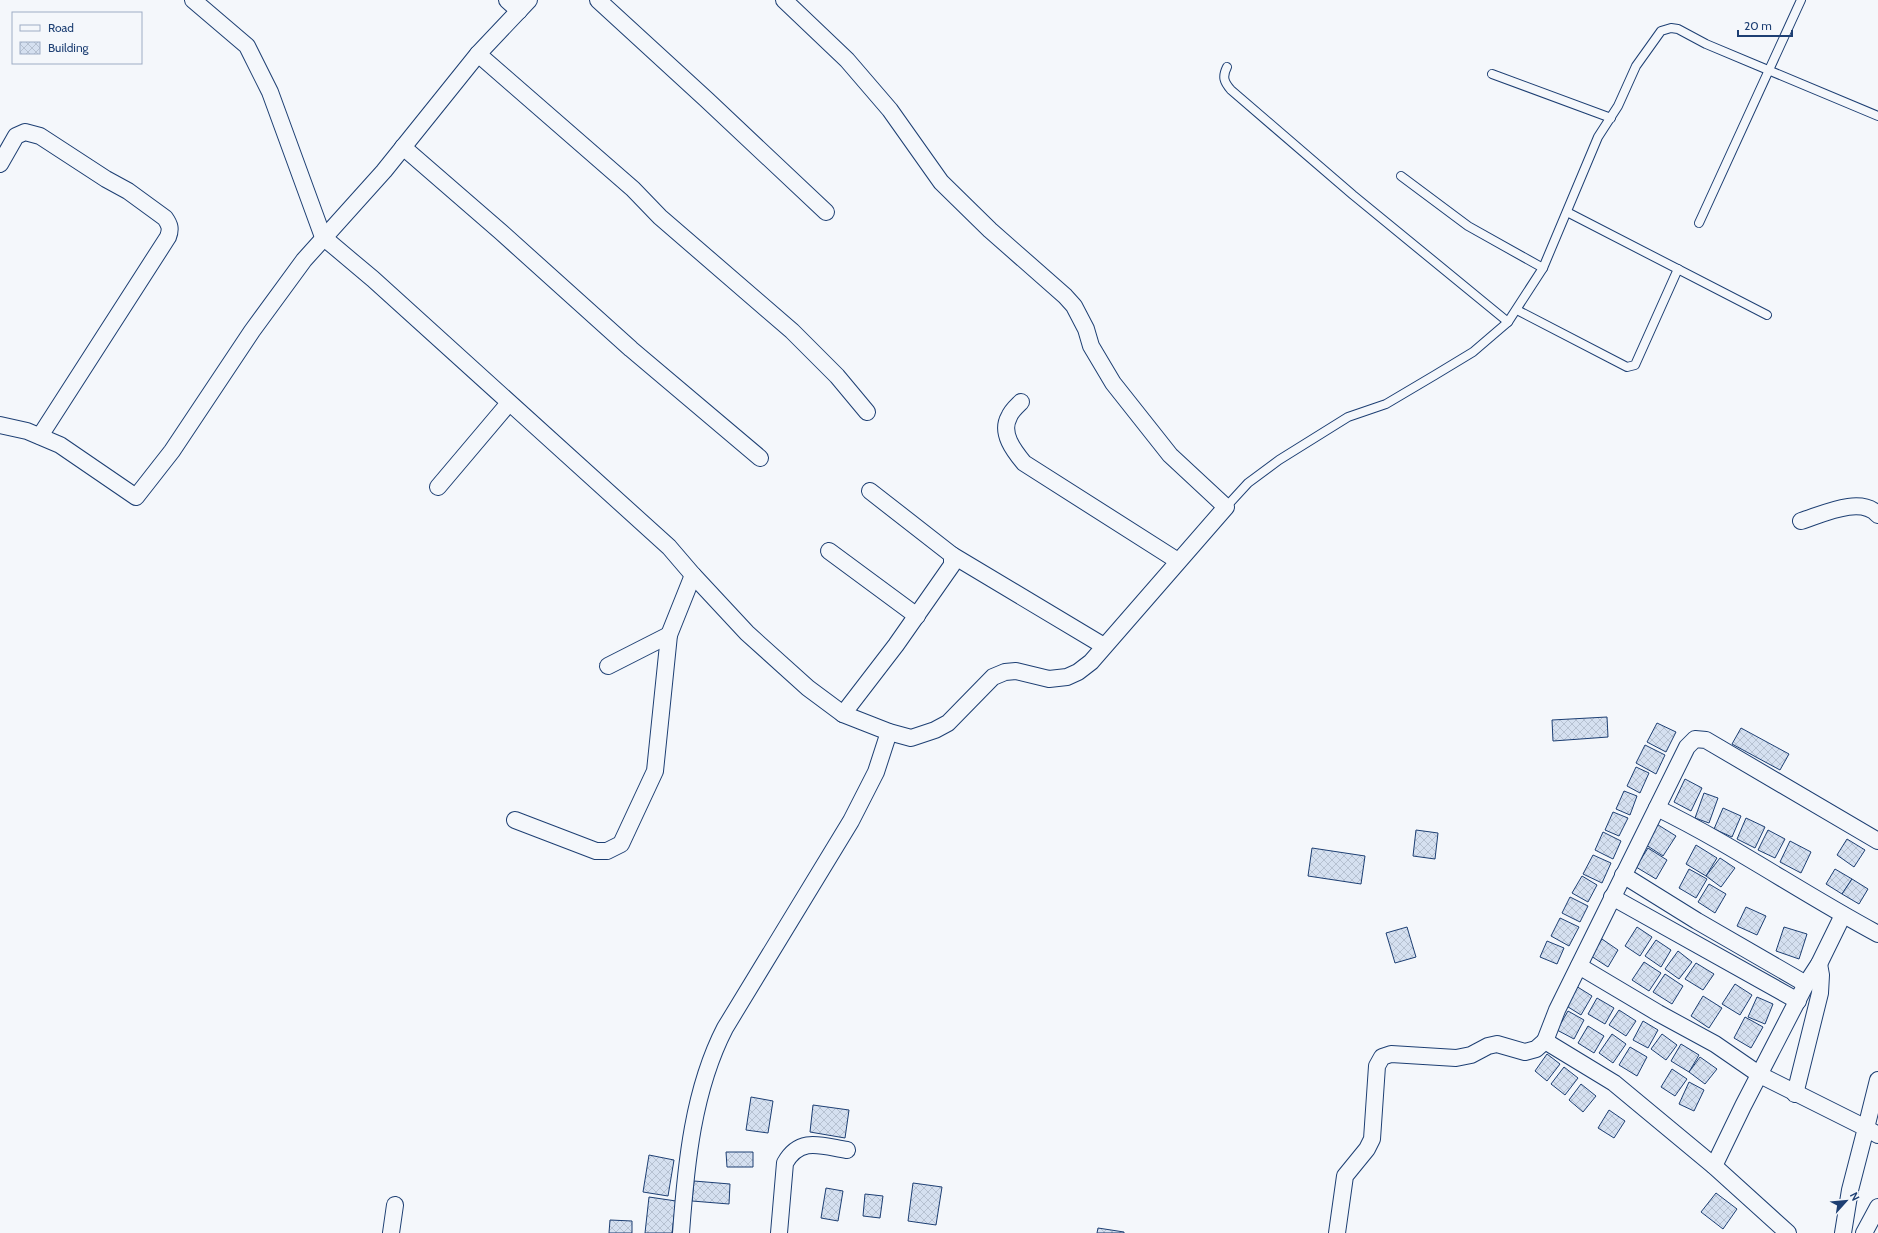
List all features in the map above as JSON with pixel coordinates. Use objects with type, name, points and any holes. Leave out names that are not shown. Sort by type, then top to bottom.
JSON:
[{"type":"street","points":[[193,0],[230,30],[247,46],[251,53],[270,92],[323,237],[373,279],[669,547],[752,638],[808,688],[843,714],[889,732],[910,738],[935,730],[948,723],[993,677],[1004,672],[1016,671],[1050,679],[1067,677],[1078,672],[1091,662],[1226,507],[1170,455],[1113,383],[1090,346],[1086,329],[1074,306],[1065,296],[990,230],[942,182],[890,110],[847,60],[784,0]]},
{"type":"street","points":[[598,0],[826,212]]},
{"type":"street","points":[[0,425],[40,436],[60,445],[136,497],[172,451],[252,331],[304,260],[323,237],[360,198],[403,147],[518,4]]},
{"type":"street","points":[[478,54],[633,189],[660,218],[792,331],[837,376],[867,412]]},
{"type":"street","points":[[0,164],[16,136],[24,132],[40,136],[106,179],[128,191],[165,218],[169,224],[170,231],[168,237],[40,436]]},
{"type":"street","points":[[403,147],[501,232],[631,349],[760,458]]},
{"type":"street","points":[[1021,402],[1009,417],[1006,426],[1013,450],[1024,463],[1178,561]]},
{"type":"street","points":[[438,487],[509,403]]},
{"type":"street","points":[[870,491],[952,555],[1104,646]]},
{"type":"street","points":[[1801,521],[1846,507],[1857,506],[1871,509],[1878,514]]},
{"type":"street","points":[[829,551],[917,616]]},
{"type":"street","points":[[843,714],[917,616],[952,566],[952,555]]},
{"type":"street","points":[[515,820],[596,850],[607,851],[621,844],[655,771],[669,635],[693,575]]},
{"type":"street","points":[[608,666],[669,635]]},
{"type":"street","points":[[681,1233],[685,1178],[695,1121],[704,1080],[716,1045],[852,821],[876,772],[889,732]]},
{"type":"street","points":[[1337,1233],[1345,1176],[1367,1149],[1372,1139],[1378,1062],[1382,1057],[1391,1054],[1456,1058],[1472,1054],[1497,1044],[1525,1052],[1536,1049],[1545,1041],[1557,1010],[1612,897],[1687,747],[1695,739],[1702,739],[1878,841]]},
{"type":"street","points":[[1657,808],[1688,823],[1842,915],[1878,934]]},
{"type":"street","points":[[1623,875],[1697,921],[1806,984]]},
{"type":"street","points":[[1612,897],[1798,1001]]},
{"type":"street","points":[[1714,1166],[1806,984],[1819,964],[1842,915]]},
{"type":"street","points":[[1795,1094],[1820,993],[1821,975],[1819,964]]},
{"type":"street","points":[[1579,966],[1714,1044],[1760,1075],[1872,1132]]},
{"type":"street","points":[[1545,1041],[1614,1083],[1714,1166],[1788,1233]]},
{"type":"street","points":[[1843,1233],[1850,1190],[1872,1132],[1878,1080]]},
{"type":"street","points":[[779,1233],[786,1163],[791,1153],[797,1148],[811,1144],[847,1150]]},
{"type":"street","points":[[391,1233],[395,1205]]},
{"type":"street","points":[[1864,1233],[1878,1207]]},
{"type":"lane","points":[[1699,223],[1801,0]]},
{"type":"lane","points":[[1226,507],[1248,483],[1279,460],[1348,417],[1386,404],[1435,376],[1473,352],[1508,322],[1543,268],[1598,137],[1611,118],[1636,66],[1657,35],[1667,28],[1678,29],[1706,44],[1878,116]]},
{"type":"lane","points":[[1227,67],[1223,73],[1224,79],[1231,90],[1353,195],[1508,322]]},
{"type":"lane","points":[[1492,74],[1611,118]]},
{"type":"lane","points":[[1400,176],[1468,226],[1543,268]]},
{"type":"lane","points":[[1567,212],[1767,315]]},
{"type":"lane","points":[[1517,310],[1627,367],[1630,367],[1635,365],[1678,269]]},
{"type":"building","points":[[1607,717],[1608,737],[1553,741],[1552,720]]},
{"type":"building","points":[[1657,723],[1676,732],[1666,752],[1647,742]]},
{"type":"building","points":[[1741,728],[1789,754],[1780,770],[1732,744]]},
{"type":"building","points":[[1645,745],[1665,755],[1656,774],[1636,763]]},
{"type":"building","points":[[1636,767],[1649,773],[1640,793],[1627,786]]},
{"type":"building","points":[[1685,779],[1702,788],[1691,811],[1674,802]]},
{"type":"building","points":[[1624,791],[1637,796],[1630,815],[1616,809]]},
{"type":"building","points":[[1704,793],[1718,798],[1709,823],[1695,818]]},
{"type":"building","points":[[1723,808],[1741,816],[1732,837],[1714,829]]},
{"type":"building","points":[[1613,812],[1628,818],[1619,836],[1605,830]]},
{"type":"building","points":[[1746,818],[1765,827],[1755,848],[1737,839]]},
{"type":"building","points":[[1655,823],[1676,836],[1663,856],[1643,843]]},
{"type":"building","points":[[1416,830],[1438,833],[1435,859],[1413,856]]},
{"type":"building","points":[[1768,830],[1785,839],[1775,858],[1758,850]]},
{"type":"building","points":[[1603,832],[1621,841],[1613,859],[1595,850]]},
{"type":"building","points":[[1847,839],[1865,850],[1854,867],[1837,855]]},
{"type":"building","points":[[1790,841],[1811,852],[1801,873],[1780,862]]},
{"type":"building","points":[[1696,845],[1717,858],[1706,876],[1686,864]]},
{"type":"building","points":[[1312,848],[1365,856],[1361,884],[1308,876]]},
{"type":"building","points":[[1648,848],[1667,860],[1656,879],[1636,867]]},
{"type":"building","points":[[1593,855],[1611,863],[1602,883],[1583,874]]},
{"type":"building","points":[[1720,858],[1735,868],[1721,887],[1706,876]]},
{"type":"building","points":[[1689,869],[1707,879],[1696,898],[1679,888]]},
{"type":"building","points":[[1835,869],[1852,879],[1842,894],[1826,884]]},
{"type":"building","points":[[1582,876],[1597,885],[1588,902],[1572,893]]},
{"type":"building","points":[[1852,879],[1868,889],[1859,904],[1842,894]]},
{"type":"building","points":[[1709,884],[1726,894],[1715,913],[1698,902]]},
{"type":"building","points":[[1570,897],[1588,906],[1580,922],[1562,913]]},
{"type":"building","points":[[1746,907],[1766,916],[1757,935],[1737,926]]},
{"type":"building","points":[[1560,918],[1579,927],[1569,946],[1551,936]]},
{"type":"building","points":[[1407,927],[1416,957],[1395,963],[1386,933]]},
{"type":"building","points":[[1637,927],[1652,937],[1640,956],[1625,946]]},
{"type":"building","points":[[1784,927],[1807,934],[1799,959],[1776,951]]},
{"type":"building","points":[[1602,939],[1618,950],[1608,967],[1591,956]]},
{"type":"building","points":[[1656,940],[1671,950],[1661,967],[1645,956]]},
{"type":"building","points":[[1547,941],[1564,948],[1557,964],[1540,957]]},
{"type":"building","points":[[1678,951],[1692,962],[1679,979],[1665,969]]},
{"type":"building","points":[[1644,962],[1661,973],[1649,991],[1632,980]]},
{"type":"building","points":[[1696,963],[1714,974],[1703,990],[1685,979]]},
{"type":"building","points":[[1665,974],[1683,986],[1672,1004],[1653,992]]},
{"type":"building","points":[[1735,984],[1752,995],[1740,1015],[1722,1004]]},
{"type":"building","points":[[1576,986],[1592,996],[1581,1015],[1565,1005]]},
{"type":"building","points":[[1703,996],[1722,1008],[1709,1028],[1691,1016]]},
{"type":"building","points":[[1757,997],[1773,1004],[1765,1024],[1748,1017]]},
{"type":"building","points":[[1597,998],[1614,1008],[1605,1024],[1588,1014]]},
{"type":"building","points":[[1619,1010],[1636,1021],[1626,1036],[1609,1025]]},
{"type":"building","points":[[1568,1011],[1584,1020],[1574,1039],[1557,1030]]},
{"type":"building","points":[[1745,1017],[1763,1027],[1751,1048],[1734,1038]]},
{"type":"building","points":[[1643,1021],[1658,1030],[1648,1048],[1633,1040]]},
{"type":"building","points":[[1588,1026],[1604,1036],[1594,1053],[1578,1043]]},
{"type":"building","points":[[1612,1034],[1626,1044],[1613,1063],[1599,1053]]},
{"type":"building","points":[[1662,1034],[1677,1045],[1666,1060],[1651,1049]]},
{"type":"building","points":[[1681,1044],[1699,1055],[1689,1072],[1671,1061]]},
{"type":"building","points":[[1630,1047],[1647,1057],[1637,1076],[1619,1065]]},
{"type":"building","points":[[1547,1054],[1560,1064],[1547,1081],[1535,1071]]},
{"type":"building","points":[[1700,1057],[1717,1069],[1705,1084],[1689,1072]]},
{"type":"building","points":[[1564,1067],[1578,1078],[1565,1095],[1551,1084]]},
{"type":"building","points":[[1672,1069],[1687,1079],[1675,1096],[1661,1087]]},
{"type":"building","points":[[1689,1082],[1704,1090],[1694,1111],[1679,1104]]},
{"type":"building","points":[[1581,1084],[1596,1096],[1583,1112],[1569,1100]]},
{"type":"building","points":[[751,1097],[773,1101],[768,1133],[746,1130]]},
{"type":"building","points":[[813,1105],[849,1110],[845,1138],[810,1132]]},
{"type":"building","points":[[1609,1110],[1625,1121],[1614,1138],[1598,1128]]},
{"type":"building","points":[[726,1152],[753,1152],[753,1167],[727,1167]]},
{"type":"building","points":[[649,1155],[674,1160],[668,1196],[643,1192]]},
{"type":"building","points":[[694,1181],[730,1184],[729,1204],[692,1201]]},
{"type":"building","points":[[913,1183],[942,1187],[936,1225],[908,1221]]},
{"type":"building","points":[[826,1188],[843,1191],[838,1221],[821,1218]]},
{"type":"building","points":[[1716,1193],[1737,1209],[1723,1229],[1701,1212]]},
{"type":"building","points":[[865,1194],[883,1196],[880,1218],[863,1216]]},
{"type":"building","points":[[649,1197],[676,1201],[672,1233],[645,1233]]},
{"type":"building","points":[[610,1220],[632,1221],[632,1233],[609,1233]]},
{"type":"building","points":[[1098,1228],[1124,1232],[1124,1233],[1097,1233]]}]
